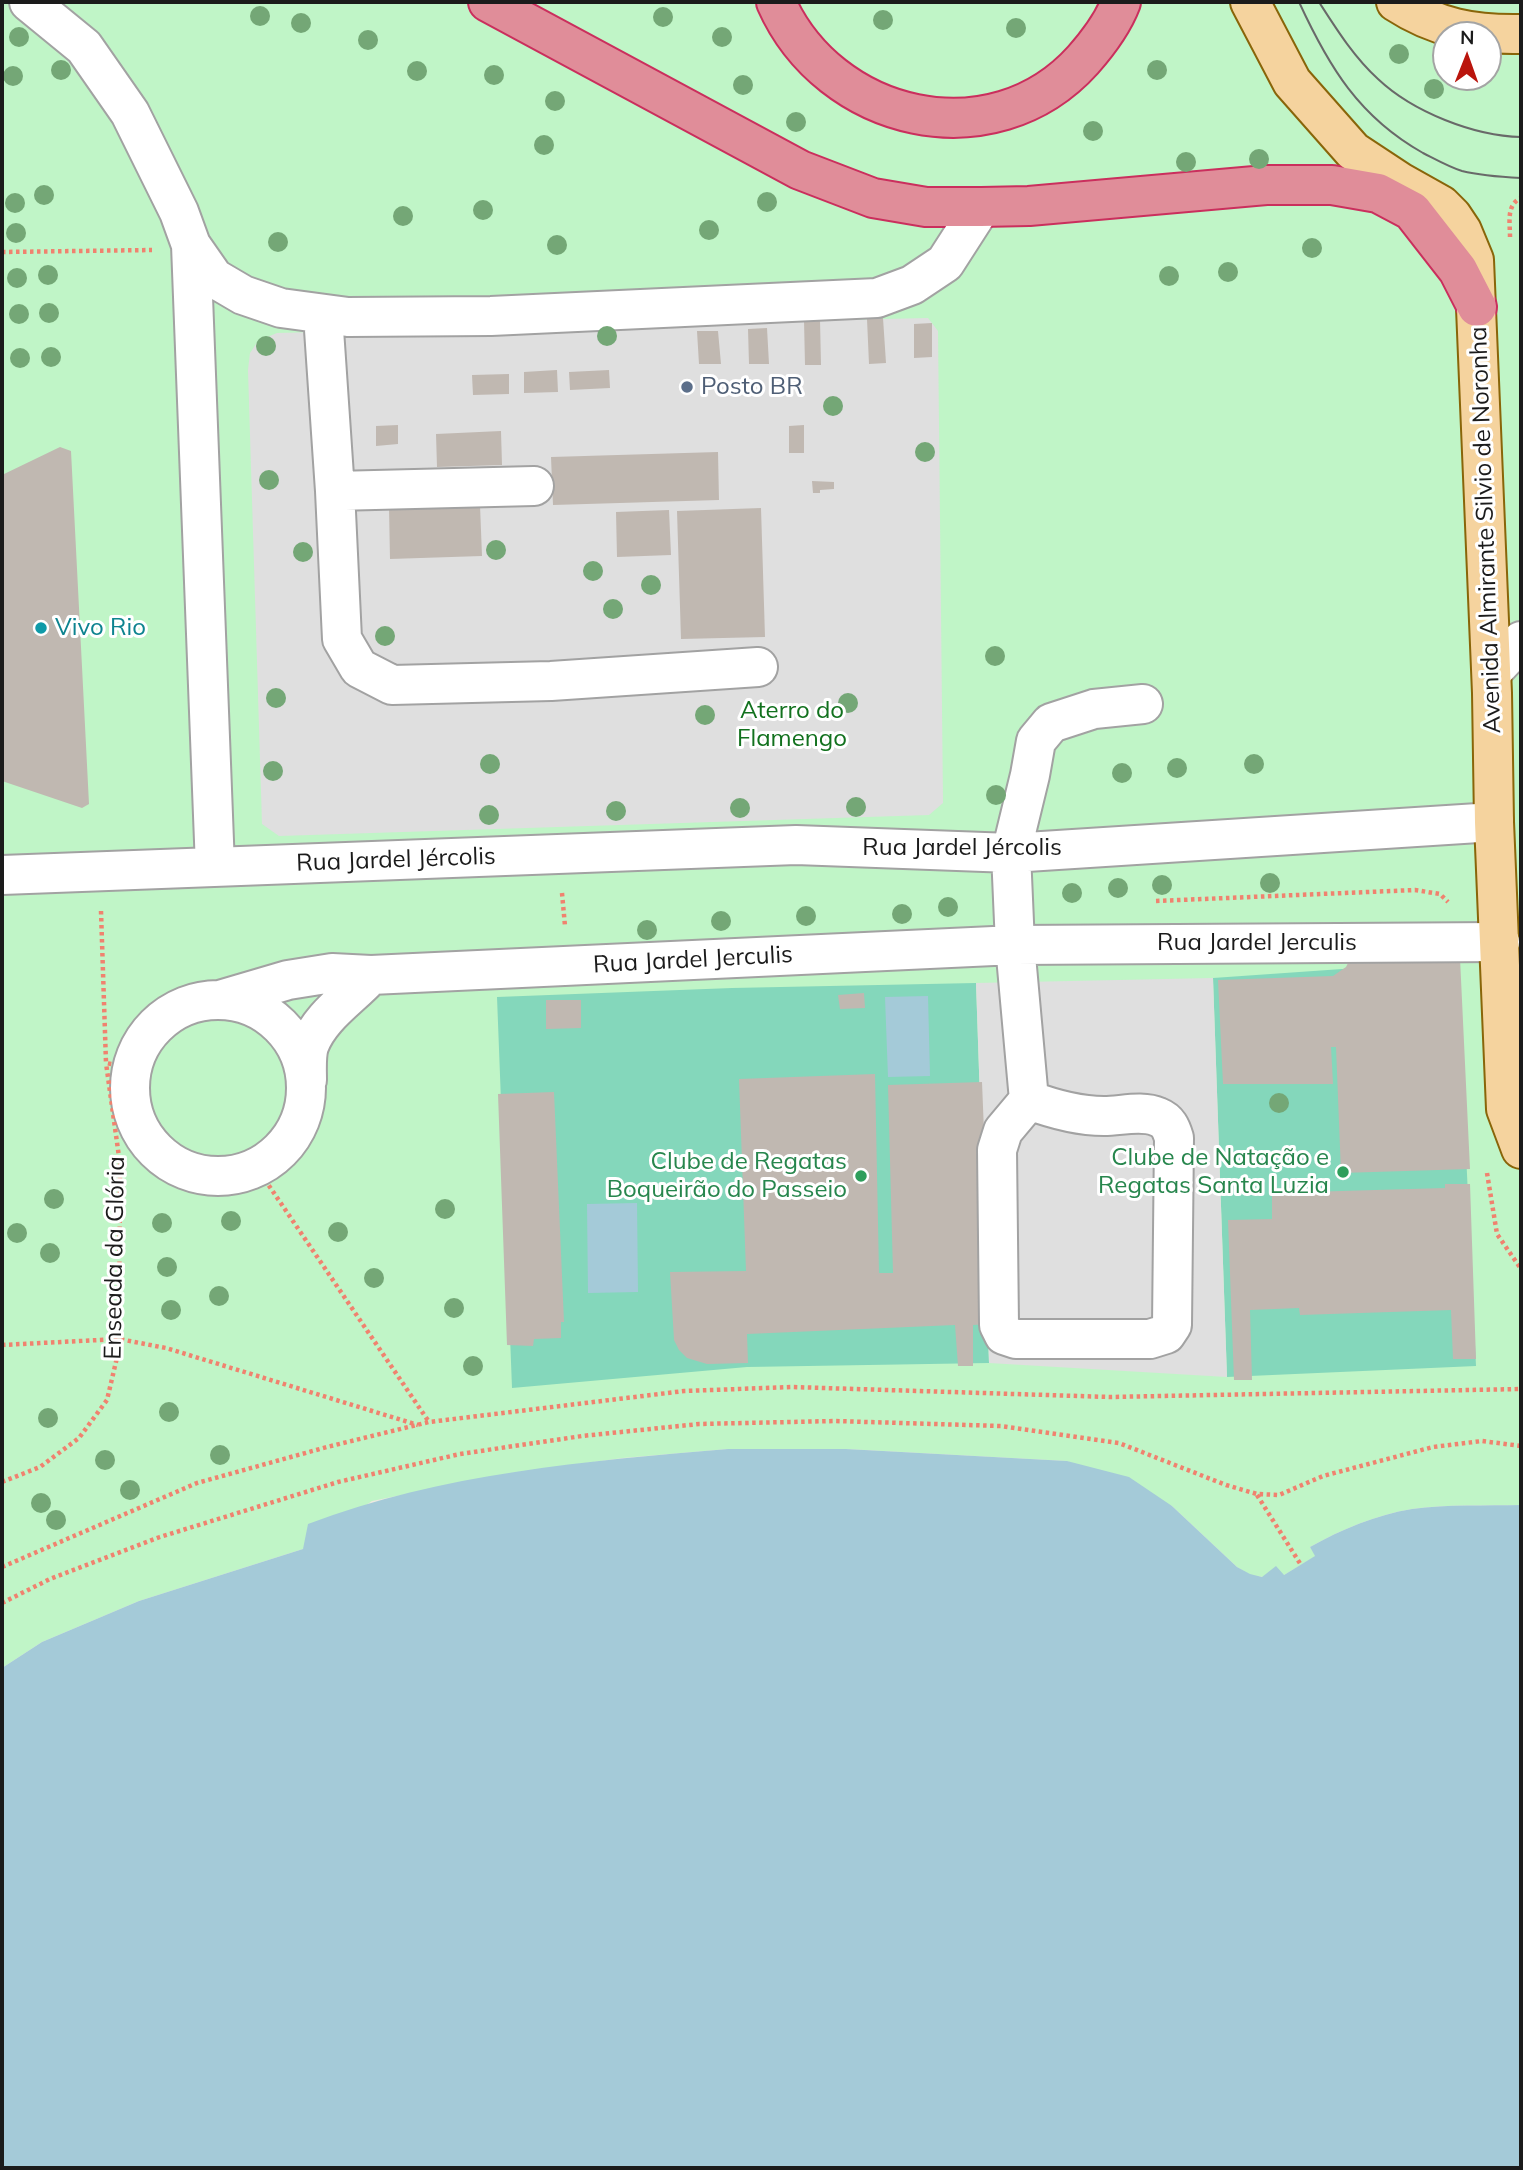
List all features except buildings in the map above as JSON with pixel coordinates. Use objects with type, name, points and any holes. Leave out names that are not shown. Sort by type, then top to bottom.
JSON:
[{"type":"highway","points":[[488,2],[800,170],[873,198],[926,207],[981,207],[1042,205],[1266,185],[1332,185],[1378,192],[1412,211],[1458,270],[1478,307]]},
{"type":"highway","points":[[776,2],[803,45],[836,78],[858,94],[885,107],[912,115],[936,118],[969,117],[1001,111],[1047,92],[1071,74],[1092,50],[1121,2]]},
{"type":"main road","name":"Avenida Almirante Silvio de Noronha","points":[[1250,2],[1292,82],[1353,151],[1441,205],[1462,231],[1474,260],[1492,671],[1494,822],[1506,1109],[1521,1149]]},
{"type":"main road","points":[[1396,2],[1437,24],[1464,32],[1511,31]]},
{"type":"lane","points":[[29,2],[84,47],[130,113],[179,212],[176,248],[202,867]]},
{"type":"lane","points":[[176,248],[214,278],[243,295],[281,308],[323,315],[389,318],[491,316],[877,298],[912,285],[945,263],[981,207]]},
{"type":"lane","points":[[323,315],[342,639],[359,668],[393,685],[551,681],[758,667]]},
{"type":"lane","points":[[335,491],[534,486]]},
{"type":"lane","points":[[1492,671],[1521,641]]},
{"type":"lane","points":[[1028,1100],[1069,1113],[1102,1116],[1147,1114],[1160,1117],[1169,1124],[1174,1138],[1172,1325],[1166,1334],[1150,1339],[1016,1339],[1004,1335],[999,1325],[997,1150],[1003,1131],[1028,1100],[1014,945],[1015,907],[1011,853],[1031,775],[1036,741],[1051,723],[1094,709],[1143,704]]},
{"type":"lane","name":"Rua Jardel Jércolis","points":[[2,875],[796,845],[1011,853],[1494,822]]},
{"type":"lane","name":"Rua Jardel Jerculis","points":[[220,1000],[288,980],[332,973],[371,975],[1014,945],[1500,942]]},
{"type":"lane","points":[[306,1086],[309,1048],[325,1018],[371,975]]},
{"type":"lane","name":"Enseada da Glória","points":[[220,1000],[246,1005],[270,1017],[289,1036],[302,1060],[306,1086],[304,1110],[294,1134],[278,1153],[257,1168],[229,1176],[201,1175],[173,1165],[151,1147],[136,1122],[119,1065],[140,1045],[154,1026],[174,1012],[195,1003],[220,1000]]},
{"type":"path","points":[[2,252],[176,248]]},
{"type":"path","points":[[558,854],[570,965]]},
{"type":"path","points":[[99,871],[119,1065]]},
{"type":"path","name":"Enseada da Glória","points":[[2,1482],[40,1467],[79,1438],[107,1400],[119,1349],[119,1065]]},
{"type":"path","points":[[257,1168],[429,1422]]},
{"type":"path","points":[[2,1345],[119,1339],[166,1348],[419,1425]]},
{"type":"path","points":[[2,1567],[197,1483],[327,1447],[429,1422],[684,1391],[792,1387],[1110,1397],[1521,1389]]},
{"type":"path","points":[[2,1603],[50,1579],[160,1537],[338,1482],[460,1454],[582,1436],[699,1424],[835,1421],[1001,1426],[1119,1443],[1226,1485],[1256,1494],[1279,1495],[1323,1476],[1433,1447],[1482,1441],[1521,1446]]},
{"type":"path","points":[[1256,1494],[1301,1565]]},
{"type":"green space","name":"Aterro do Flamengo","points":[[2,2],[1521,2],[1521,1505],[1439,1506],[1385,1515],[1310,1547],[1316,1556],[1284,1575],[1263,1577],[1250,1575],[1237,1567],[1172,1506],[1067,1461],[846,1449],[728,1449],[623,1458],[512,1473],[372,1501],[303,1549],[139,1601],[42,1642],[2,1668]]},
{"type":"green space","name":"Clube de Natação e Regatas Santa Luzia","points":[[1457,961],[1476,1366],[1227,1377],[1213,978]]},
{"type":"green space","points":[[976,983],[989,1363],[747,1367],[512,1388],[497,997],[732,988]]},
{"type":"shaded area","points":[[928,318],[938,331],[943,803],[929,815],[279,836],[262,824],[248,370],[250,353],[258,341],[277,333]]},
{"type":"shaded area","points":[[1213,978],[1227,1377],[989,1363],[976,983]]},
{"type":"water","points":[[928,996],[930,1076],[888,1077],[885,997]]},
{"type":"water","points":[[637,1203],[638,1292],[588,1293],[587,1204]]},
{"type":"water","points":[[728,1449],[846,1449],[1067,1461],[1129,1477],[1172,1506],[1237,1567],[1262,1577],[1276,1566],[1284,1575],[1315,1556],[1310,1547],[1385,1515],[1439,1506],[1521,1505],[1521,2168],[2,2168],[2,1668],[42,1642],[139,1601],[303,1549],[308,1524],[358,1507],[410,1492],[515,1472]]},
{"type":"tram line","points":[[1299,2],[1322,48],[1348,88],[1364,107],[1401,139],[1442,163],[1469,173],[1521,178]]},
{"type":"tram line","points":[[1319,2],[1361,62],[1408,102],[1464,127],[1503,136],[1521,137]]},
{"type":"place","name":"Posto BR","points":[[687,387]]},
{"type":"place","name":"Vivo Rio","points":[[41,628]]},
{"type":"place","name":"Clube de Natação e Regatas Santa Luzia","points":[[1343,1172]]},
{"type":"place","name":"Clube de Regatas Boqueirão do Passeio","points":[[861,1176]]}]
